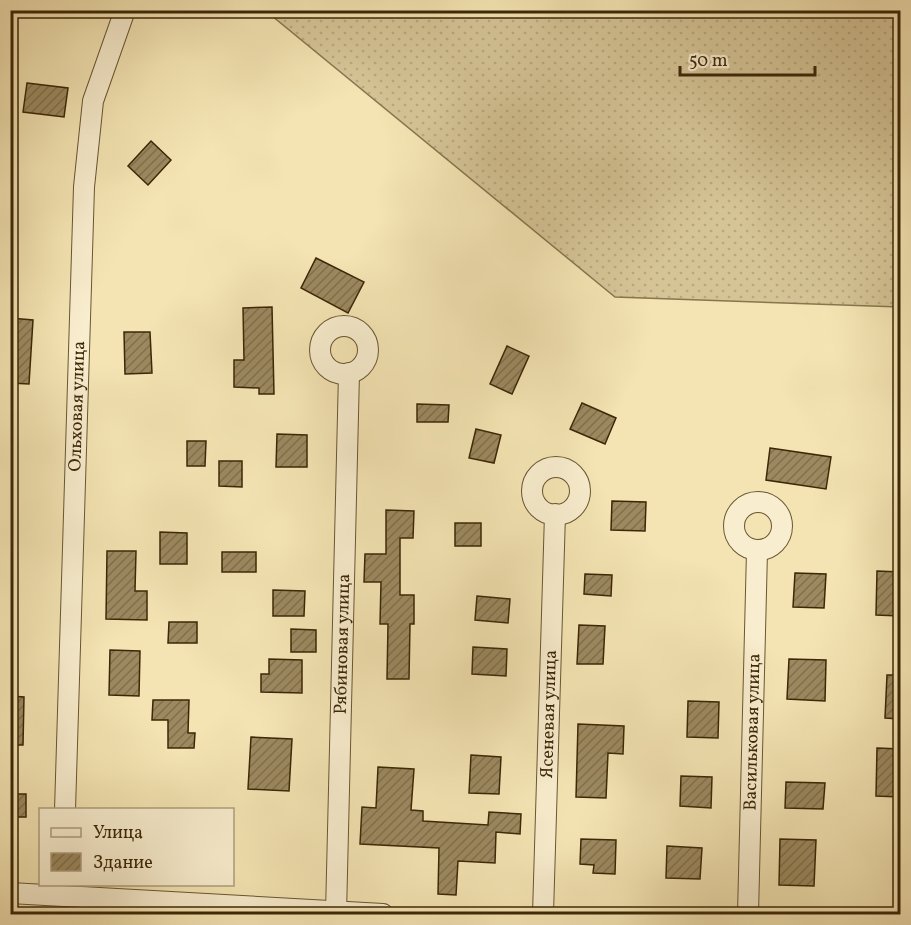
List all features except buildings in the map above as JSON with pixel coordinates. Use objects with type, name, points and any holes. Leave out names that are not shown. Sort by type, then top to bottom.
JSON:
[{"type":"street","name":"Ольховая улица","points":[[65,808],[84,187],[93,101],[125,10]]},
{"type":"street","name":"Рябиновая улица","points":[[336,913],[349,373]]},
{"type":"street","name":"Ясеневая улица","points":[[543,915],[555,514]]},
{"type":"street","name":"Васильковая улица","points":[[748,915],[757,551]]},
{"type":"street","points":[[10,893],[60,898],[383,915]]},
{"type":"shaded area","points":[[266,11],[900,11],[900,307],[615,297]]}]
